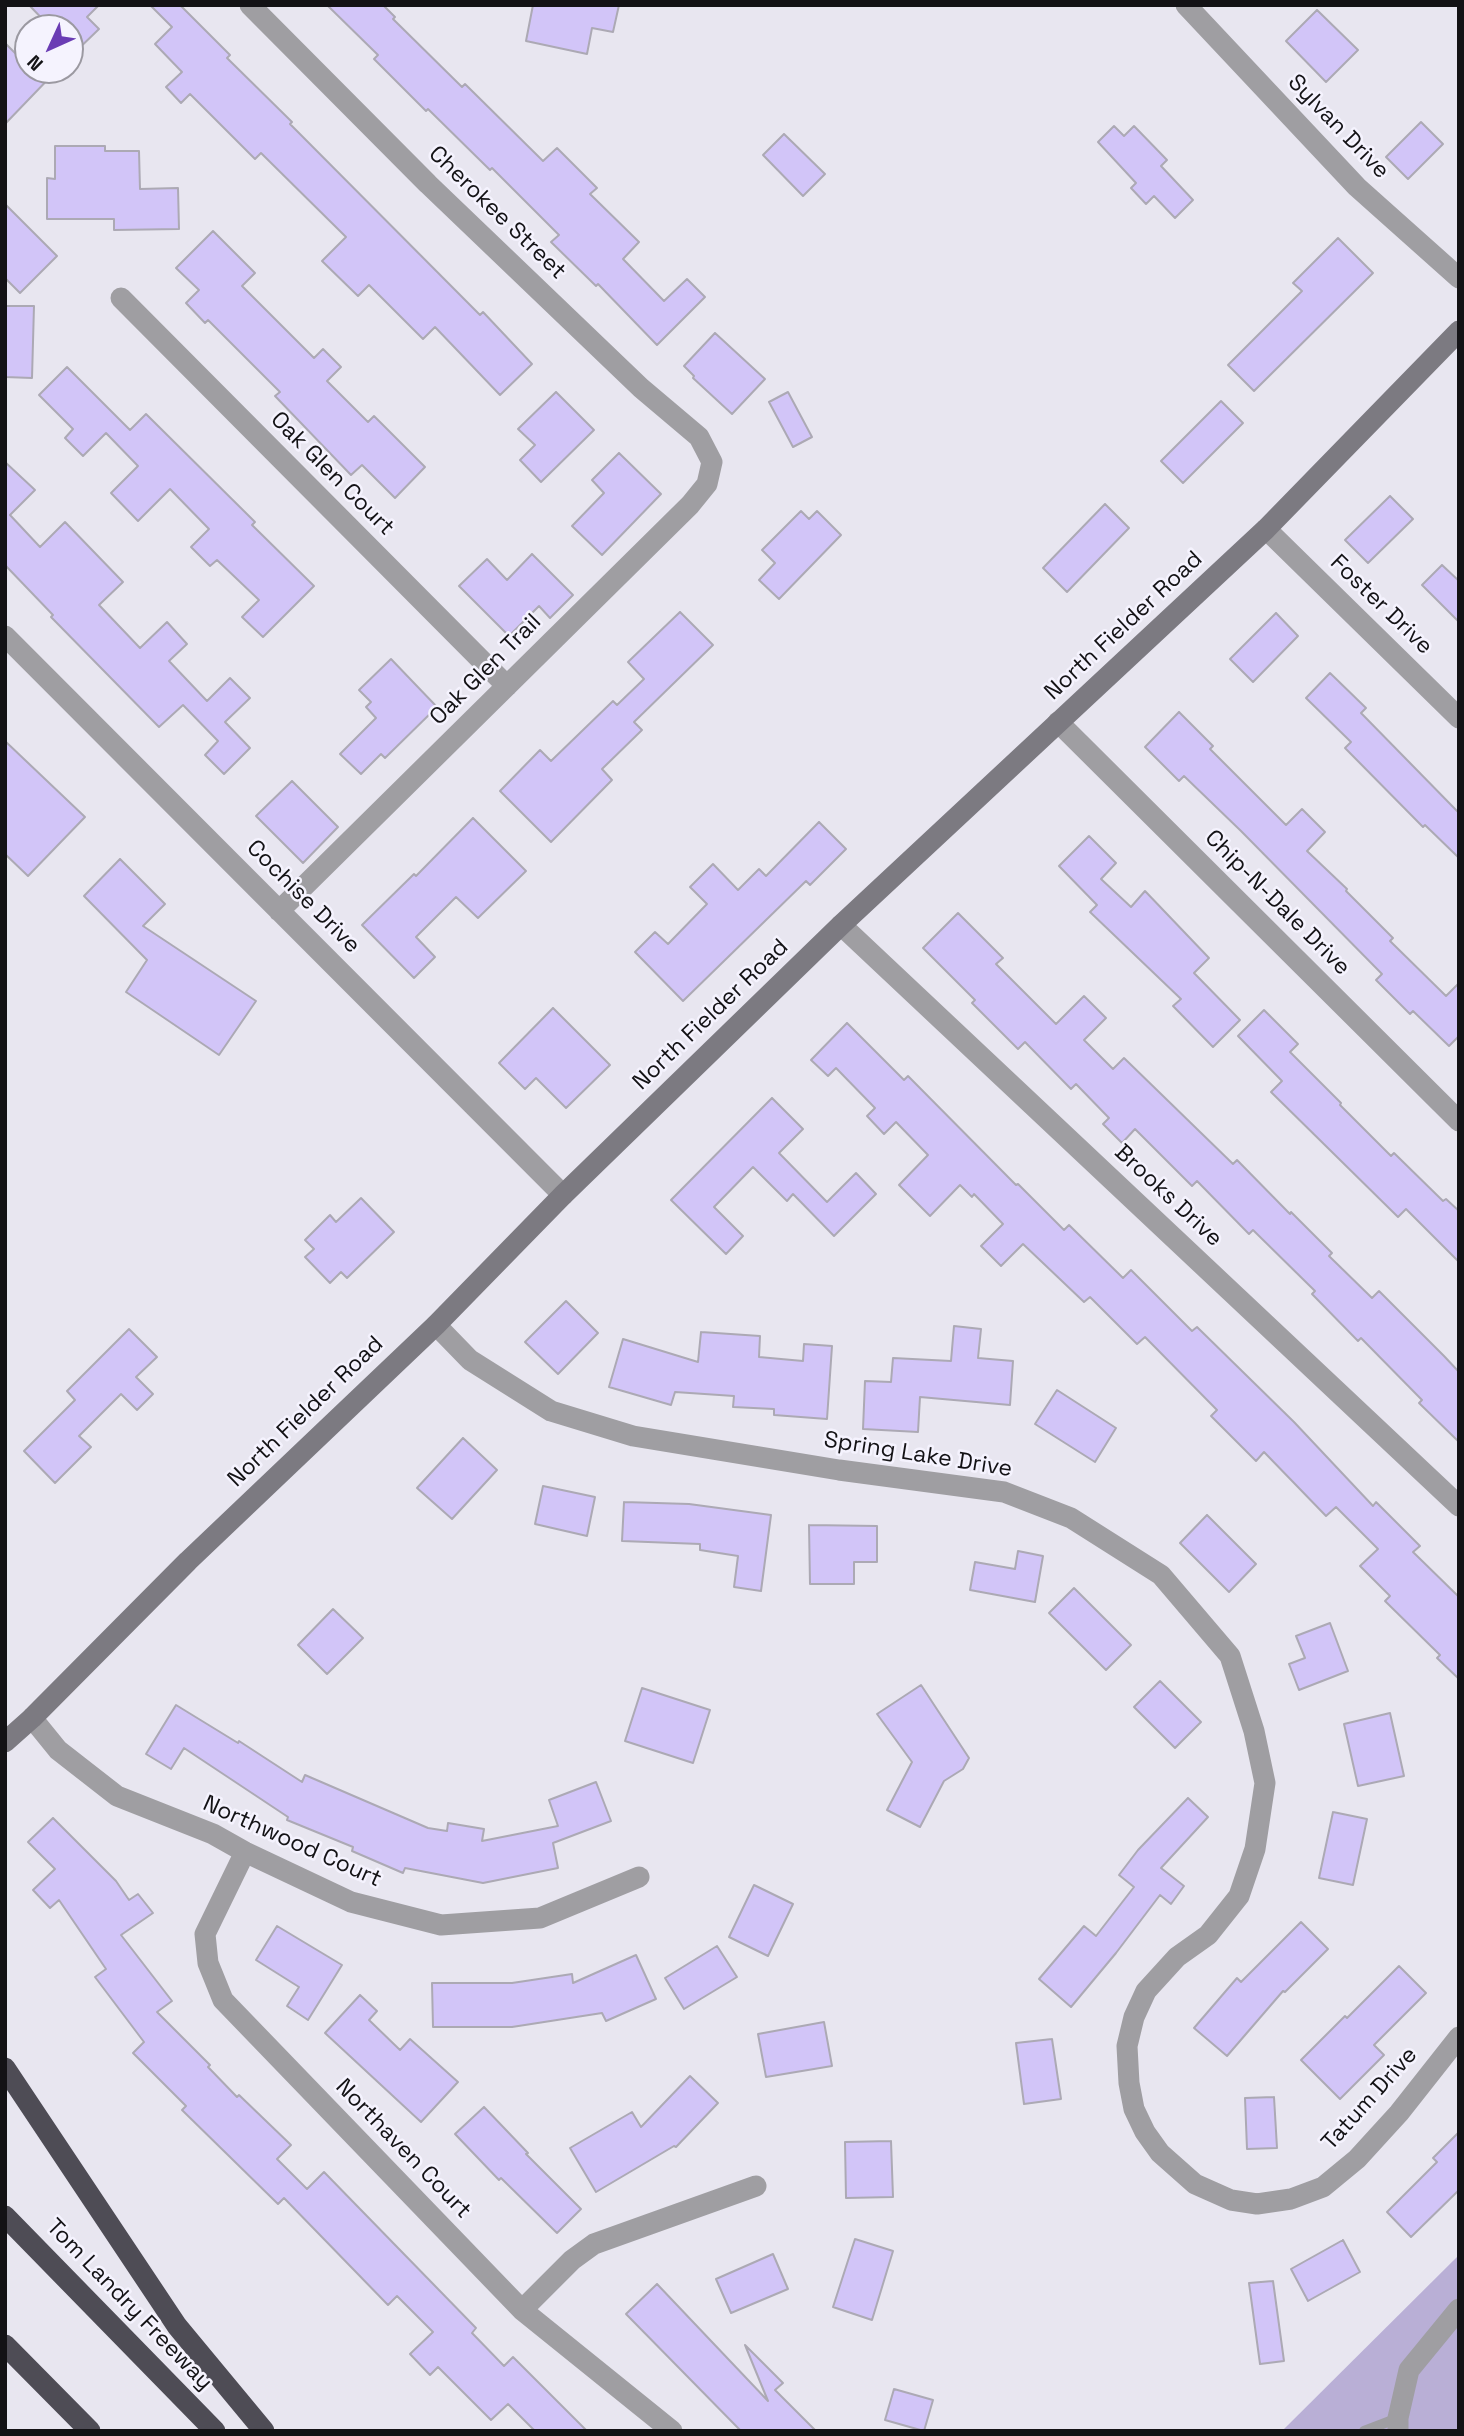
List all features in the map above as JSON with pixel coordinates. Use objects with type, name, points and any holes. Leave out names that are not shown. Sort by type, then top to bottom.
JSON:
[{"type":"highway","points":[[5,2068],[177,2326],[264,2431]]},
{"type":"highway","name":"Tom Landry Freeway","points":[[5,2216],[215,2431]]},
{"type":"highway","points":[[5,2345],[90,2431]]},
{"type":"main road","name":"North Fielder Road","points":[[5,1742],[188,1560],[436,1325],[563,1195],[841,925],[1266,529],[1459,331]]},
{"type":"street","name":"Cherokee Street","points":[[250,5],[447,202],[641,388],[699,437],[710,456]]},
{"type":"street","name":"Sylvan Drive","points":[[1186,5],[1357,187],[1459,278]]},
{"type":"street","name":"Oak Glen Court","points":[[121,298],[508,686]]},
{"type":"street","name":"Oak Glen Trail","points":[[279,911],[691,505],[708,484],[712,462],[710,456]]},
{"type":"street","name":"Foster Drive","points":[[1266,529],[1459,718]]},
{"type":"street","name":"Cochise Drive","points":[[5,636],[563,1195]]},
{"type":"street","name":"Chip-N-Dale Drive","points":[[1058,722],[1459,1121]]},
{"type":"street","name":"Brooks Drive","points":[[841,925],[1459,1506]]},
{"type":"street","name":"Spring Lake Drive","points":[[436,1325],[470,1360],[551,1411],[633,1436],[1004,1492],[1071,1518],[1161,1575],[1230,1656],[1254,1731],[1265,1783],[1255,1849],[1239,1896],[1208,1935],[1177,1957],[1146,1990],[1134,2018],[1127,2046],[1134,2109],[1145,2132],[1160,2153],[1195,2184]]},
{"type":"street","name":"Northwood Court","points":[[32,1718],[58,1750],[117,1796],[213,1833],[245,1852],[351,1902],[441,1925],[540,1918],[639,1877]]},
{"type":"street","name":"Northaven Court","points":[[245,1852],[205,1934],[208,1963],[223,2000],[522,2310],[673,2431]]},
{"type":"street","name":"Tatum Drive","points":[[1195,2184],[1231,2200],[1257,2204],[1291,2199],[1323,2187],[1357,2159],[1399,2113],[1459,2037]]},
{"type":"street","points":[[522,2310],[572,2260],[594,2245],[756,2186]]},
{"type":"street","points":[[1398,2424],[1409,2370],[1459,2309]]},
{"type":"lane","points":[[1364,2431],[1398,2424]]},
{"type":"shaded area","points":[[1459,2255],[1459,2431],[1282,2431]]},
{"type":"building","points":[[29,5],[99,5],[87,17],[99,29],[84,43],[84,14],[38,14]]},
{"type":"building","points":[[150,5],[180,5],[230,55],[227,58],[292,122],[290,124],[480,315],[483,312],[532,364],[500,395],[435,327],[423,339],[369,285],[358,296],[322,261],[346,237],[261,153],[255,159],[190,94],[181,103],[166,87],[182,72],[155,44],[172,27]]},
{"type":"building","points":[[327,5],[383,5],[395,17],[393,19],[462,87],[465,84],[543,161],[557,148],[597,188],[590,194],[639,242],[623,259],[664,301],[687,279],[705,297],[657,345],[598,284],[596,286],[551,242],[559,235],[492,168],[490,170],[428,109],[426,111],[374,59],[378,55]]},
{"type":"building","points":[[533,5],[619,5],[613,32],[592,28],[587,54],[526,41]]},
{"type":"building","points":[[1317,10],[1358,50],[1326,82],[1286,41]]},
{"type":"building","points":[[5,43],[14,52],[14,84],[44,84],[5,124]]},
{"type":"building","points":[[1421,122],[1443,144],[1408,179],[1386,157]]},
{"type":"building","points":[[1114,126],[1124,136],[1134,126],[1167,160],[1161,166],[1193,200],[1175,218],[1154,196],[1146,204],[1131,188],[1136,183],[1098,142]]},
{"type":"building","points":[[784,134],[825,174],[803,196],[763,155]]},
{"type":"building","points":[[55,146],[105,146],[105,151],[139,151],[140,189],[178,188],[179,229],[114,230],[114,219],[47,219],[47,178],[55,179]]},
{"type":"building","points":[[5,204],[57,256],[20,293],[5,278]]},
{"type":"building","points":[[213,231],[255,273],[242,286],[314,358],[323,349],[341,367],[327,381],[368,422],[374,416],[425,467],[395,498],[362,465],[351,475],[275,396],[280,392],[208,320],[205,323],[186,303],[199,290],[176,268]]},
{"type":"building","points":[[1338,238],[1373,273],[1254,391],[1228,365],[1302,291],[1293,283]]},
{"type":"building","points":[[5,306],[34,306],[32,378],[5,377]]},
{"type":"building","points":[[715,333],[765,379],[732,414],[693,378],[684,366]]},
{"type":"building","points":[[67,367],[130,430],[146,414],[255,522],[252,525],[314,586],[263,637],[242,617],[259,600],[217,560],[210,566],[191,547],[209,529],[170,489],[138,521],[111,493],[138,466],[106,433],[83,456],[65,438],[73,429],[39,395]]},
{"type":"building","points":[[556,392],[594,430],[541,482],[520,460],[535,445],[518,429]]},
{"type":"building","points":[[788,392],[812,437],[793,447],[769,402]]},
{"type":"building","points":[[1221,401],[1243,423],[1183,483],[1161,461]]},
{"type":"building","points":[[619,453],[661,494],[602,555],[572,526],[604,493],[592,480]]},
{"type":"building","points":[[5,462],[35,490],[10,515],[40,547],[65,522],[123,582],[99,605],[140,648],[167,622],[187,644],[169,661],[207,701],[230,678],[250,698],[225,722],[250,748],[224,774],[205,755],[218,741],[183,705],[159,727],[51,617],[53,615],[5,565]]},
{"type":"building","points":[[1390,496],[1413,519],[1368,563],[1345,540]]},
{"type":"building","points":[[1105,504],[1129,528],[1067,592],[1043,568]]},
{"type":"building","points":[[801,511],[809,519],[817,511],[841,535],[779,599],[759,580],[775,563],[762,550]]},
{"type":"building","points":[[532,554],[573,595],[550,618],[539,606],[509,636],[459,586],[487,559],[507,580]]},
{"type":"building","points":[[1442,565],[1459,581],[1459,622],[1422,585]]},
{"type":"building","points":[[680,612],[713,645],[634,722],[642,730],[602,769],[612,780],[551,842],[500,791],[540,750],[551,761],[613,701],[617,705],[644,679],[628,662]]},
{"type":"building","points":[[1276,613],[1298,636],[1253,682],[1230,659]]},
{"type":"building","points":[[391,659],[437,707],[385,758],[381,754],[361,774],[340,754],[376,718],[366,707],[371,702],[359,690]]},
{"type":"building","points":[[1330,673],[1366,708],[1361,713],[1459,813],[1459,858],[1425,825],[1423,827],[1345,748],[1351,742],[1306,698]]},
{"type":"building","points":[[1179,712],[1213,746],[1210,749],[1286,825],[1302,809],[1325,832],[1307,851],[1347,889],[1393,938],[1390,941],[1446,996],[1459,983],[1459,1036],[1449,1046],[1413,1011],[1410,1014],[1376,980],[1382,974],[1241,831],[1184,776],[1179,781],[1145,747]]},
{"type":"building","points":[[5,741],[85,817],[28,876],[5,854]]},
{"type":"building","points":[[292,781],[338,827],[303,863],[256,816]]},
{"type":"building","points":[[473,818],[526,871],[478,918],[456,897],[416,937],[435,957],[414,978],[362,925],[414,874],[416,876]]},
{"type":"building","points":[[819,822],[846,849],[810,885],[806,881],[683,1001],[635,952],[655,932],[668,944],[707,904],[690,887],[713,864],[738,890],[759,869],[766,876]]},
{"type":"building","points":[[1089,836],[1116,863],[1101,879],[1131,907],[1145,891],[1209,958],[1194,973],[1240,1020],[1213,1047],[1173,1006],[1181,999],[1090,912],[1097,905],[1059,866]]},
{"type":"building","points":[[120,859],[165,904],[143,926],[256,1001],[219,1055],[126,992],[147,960],[84,896]]},
{"type":"building","points":[[958,913],[1003,958],[996,964],[1056,1024],[1084,996],[1106,1018],[1084,1040],[1113,1069],[1124,1058],[1233,1164],[1237,1160],[1290,1214],[1291,1212],[1332,1253],[1329,1256],[1372,1298],[1379,1291],[1444,1356],[1459,1372],[1459,1442],[1419,1403],[1422,1400],[1361,1338],[1358,1341],[1312,1294],[1315,1291],[1253,1230],[1249,1234],[1197,1181],[1192,1186],[1135,1129],[1122,1143],[1103,1124],[1109,1118],[1076,1084],[1071,1089],[1025,1042],[1018,1049],[972,1003],[975,1000],[923,948]]},
{"type":"building","points":[[553,1008],[610,1065],[566,1108],[536,1078],[525,1089],[499,1063]]},
{"type":"building","points":[[1264,1010],[1298,1044],[1290,1052],[1340,1105],[1391,1156],[1394,1153],[1443,1201],[1446,1199],[1459,1211],[1459,1262],[1406,1209],[1398,1217],[1271,1092],[1282,1081],[1238,1036]]},
{"type":"building","points":[[847,1023],[904,1080],[908,1076],[1064,1230],[1069,1225],[1123,1278],[1131,1270],[1192,1331],[1197,1327],[1294,1422],[1373,1506],[1376,1502],[1420,1546],[1413,1552],[1459,1597],[1459,1679],[1437,1658],[1440,1655],[1385,1601],[1390,1596],[1360,1566],[1378,1549],[1336,1507],[1326,1516],[1264,1452],[1256,1461],[1211,1416],[1217,1410],[1145,1337],[1137,1344],[1090,1297],[1084,1302],[1023,1244],[1001,1266],[981,1246],[1003,1224],[974,1194],[972,1197],[960,1185],[930,1216],[899,1185],[928,1155],[896,1122],[884,1134],[867,1116],[875,1108],[836,1068],[828,1076],[811,1060]]},
{"type":"building","points":[[772,1098],[803,1129],[779,1153],[827,1202],[856,1173],[876,1194],[834,1236],[793,1194],[787,1201],[753,1167],[714,1207],[743,1236],[726,1254],[671,1200]]},
{"type":"building","points":[[361,1198],[394,1232],[347,1278],[341,1272],[330,1283],[305,1257],[314,1249],[305,1240],[330,1215],[336,1222]]},
{"type":"building","points":[[566,1301],[598,1333],[558,1374],[525,1342]]},
{"type":"building","points":[[954,1326],[981,1329],[978,1358],[1013,1361],[1010,1405],[920,1397],[918,1432],[863,1429],[865,1381],[891,1382],[893,1358],[951,1361]]},
{"type":"building","points":[[129,1329],[157,1357],[136,1377],[153,1394],[137,1410],[121,1394],[79,1436],[91,1447],[55,1483],[24,1451],[75,1400],[67,1391]]},
{"type":"building","points":[[701,1332],[760,1336],[759,1357],[803,1361],[804,1344],[832,1346],[827,1419],[774,1415],[774,1409],[733,1407],[734,1396],[675,1392],[671,1405],[609,1387],[623,1339],[698,1362]]},
{"type":"building","points":[[1057,1390],[1116,1428],[1095,1462],[1035,1424]]},
{"type":"building","points":[[463,1438],[497,1470],[452,1519],[417,1488]]},
{"type":"building","points":[[543,1486],[595,1497],[587,1536],[535,1524]]},
{"type":"building","points":[[624,1502],[689,1504],[771,1515],[761,1591],[734,1587],[738,1556],[700,1550],[700,1544],[622,1541]]},
{"type":"building","points":[[1207,1515],[1256,1564],[1229,1592],[1180,1543]]},
{"type":"building","points":[[809,1525],[877,1526],[877,1562],[854,1562],[854,1584],[810,1584]]},
{"type":"building","points":[[1018,1551],[1043,1556],[1035,1602],[970,1590],[975,1562],[1015,1569]]},
{"type":"building","points":[[1074,1588],[1131,1645],[1106,1670],[1049,1613]]},
{"type":"building","points":[[333,1609],[363,1638],[327,1674],[298,1645]]},
{"type":"building","points":[[1330,1623],[1348,1671],[1299,1690],[1289,1664],[1305,1658],[1296,1636]]},
{"type":"building","points":[[1160,1681],[1201,1722],[1175,1748],[1134,1707]]},
{"type":"building","points":[[921,1685],[969,1758],[963,1769],[944,1781],[920,1827],[887,1810],[912,1762],[877,1714]]},
{"type":"building","points":[[642,1688],[710,1710],[693,1763],[625,1741]]},
{"type":"building","points":[[176,1705],[238,1743],[239,1741],[302,1782],[305,1775],[428,1828],[447,1831],[448,1823],[484,1829],[482,1841],[558,1826],[549,1800],[596,1782],[611,1821],[553,1843],[558,1868],[483,1883],[405,1868],[403,1873],[352,1851],[353,1847],[287,1820],[288,1817],[184,1748],[171,1769],[146,1754]]},
{"type":"building","points":[[1390,1713],[1404,1776],[1358,1786],[1344,1724]]},
{"type":"building","points":[[1188,1798],[1208,1817],[1161,1868],[1184,1886],[1171,1904],[1160,1895],[1071,2007],[1039,1979],[1084,1926],[1096,1936],[1134,1887],[1119,1875],[1138,1850]]},
{"type":"building","points":[[1333,1812],[1367,1819],[1353,1885],[1319,1878]]},
{"type":"building","points":[[53,1818],[116,1881],[129,1900],[138,1894],[153,1913],[121,1935],[172,2001],[157,2012],[210,2065],[208,2067],[237,2097],[239,2095],[291,2145],[277,2159],[307,2189],[324,2172],[476,2328],[472,2333],[504,2366],[513,2357],[587,2431],[535,2431],[508,2404],[491,2420],[438,2367],[430,2375],[410,2354],[433,2332],[397,2296],[388,2305],[284,2198],[278,2204],[182,2110],[186,2106],[133,2053],[144,2042],[95,1977],[106,1969],[59,1900],[50,1908],[33,1890],[55,1869],[28,1842]]},
{"type":"building","points":[[754,1885],[793,1904],[768,1956],[729,1937]]},
{"type":"building","points":[[1301,1922],[1328,1949],[1283,1991],[1227,2056],[1194,2028],[1237,1978],[1241,1982]]},
{"type":"building","points":[[277,1926],[342,1965],[308,2020],[287,2006],[299,1987],[256,1960]]},
{"type":"building","points":[[717,1946],[737,1977],[684,2009],[665,1978]]},
{"type":"building","points":[[636,1955],[656,1999],[606,2021],[602,2013],[512,2027],[433,2027],[432,1983],[512,1983],[572,1974],[573,1983]]},
{"type":"building","points":[[1399,1966],[1426,1993],[1374,2045],[1384,2055],[1340,2099],[1301,2060]]},
{"type":"building","points":[[360,1995],[377,2011],[369,2020],[400,2050],[410,2039],[458,2082],[421,2122],[325,2033]]},
{"type":"building","points":[[824,2022],[832,2066],[766,2077],[758,2034]]},
{"type":"building","points":[[1052,2039],[1061,2099],[1024,2104],[1016,2043]]},
{"type":"building","points":[[690,2076],[718,2103],[676,2147],[596,2192],[570,2148],[632,2112],[641,2127]]},
{"type":"building","points":[[1274,2097],[1277,2148],[1247,2149],[1245,2098]]},
{"type":"building","points":[[484,2107],[581,2209],[557,2233],[501,2178],[499,2180],[455,2134]]},
{"type":"building","points":[[1459,2132],[1459,2190],[1411,2237],[1387,2212],[1437,2162],[1433,2158]]},
{"type":"building","points":[[891,2141],[893,2197],[846,2198],[845,2142]]},
{"type":"building","points":[[855,2239],[893,2251],[872,2320],[833,2307]]},
{"type":"building","points":[[1343,2240],[1360,2272],[1308,2301],[1291,2269]]},
{"type":"building","points":[[773,2254],[788,2289],[731,2313],[716,2279]]},
{"type":"building","points":[[1273,2281],[1284,2361],[1260,2364],[1249,2283]]},
{"type":"building","points":[[657,2284],[768,2401],[745,2345],[783,2383],[775,2390],[816,2431],[741,2431],[626,2314]]},
{"type":"building","points":[[894,2389],[933,2400],[924,2431],[885,2420]]}]
